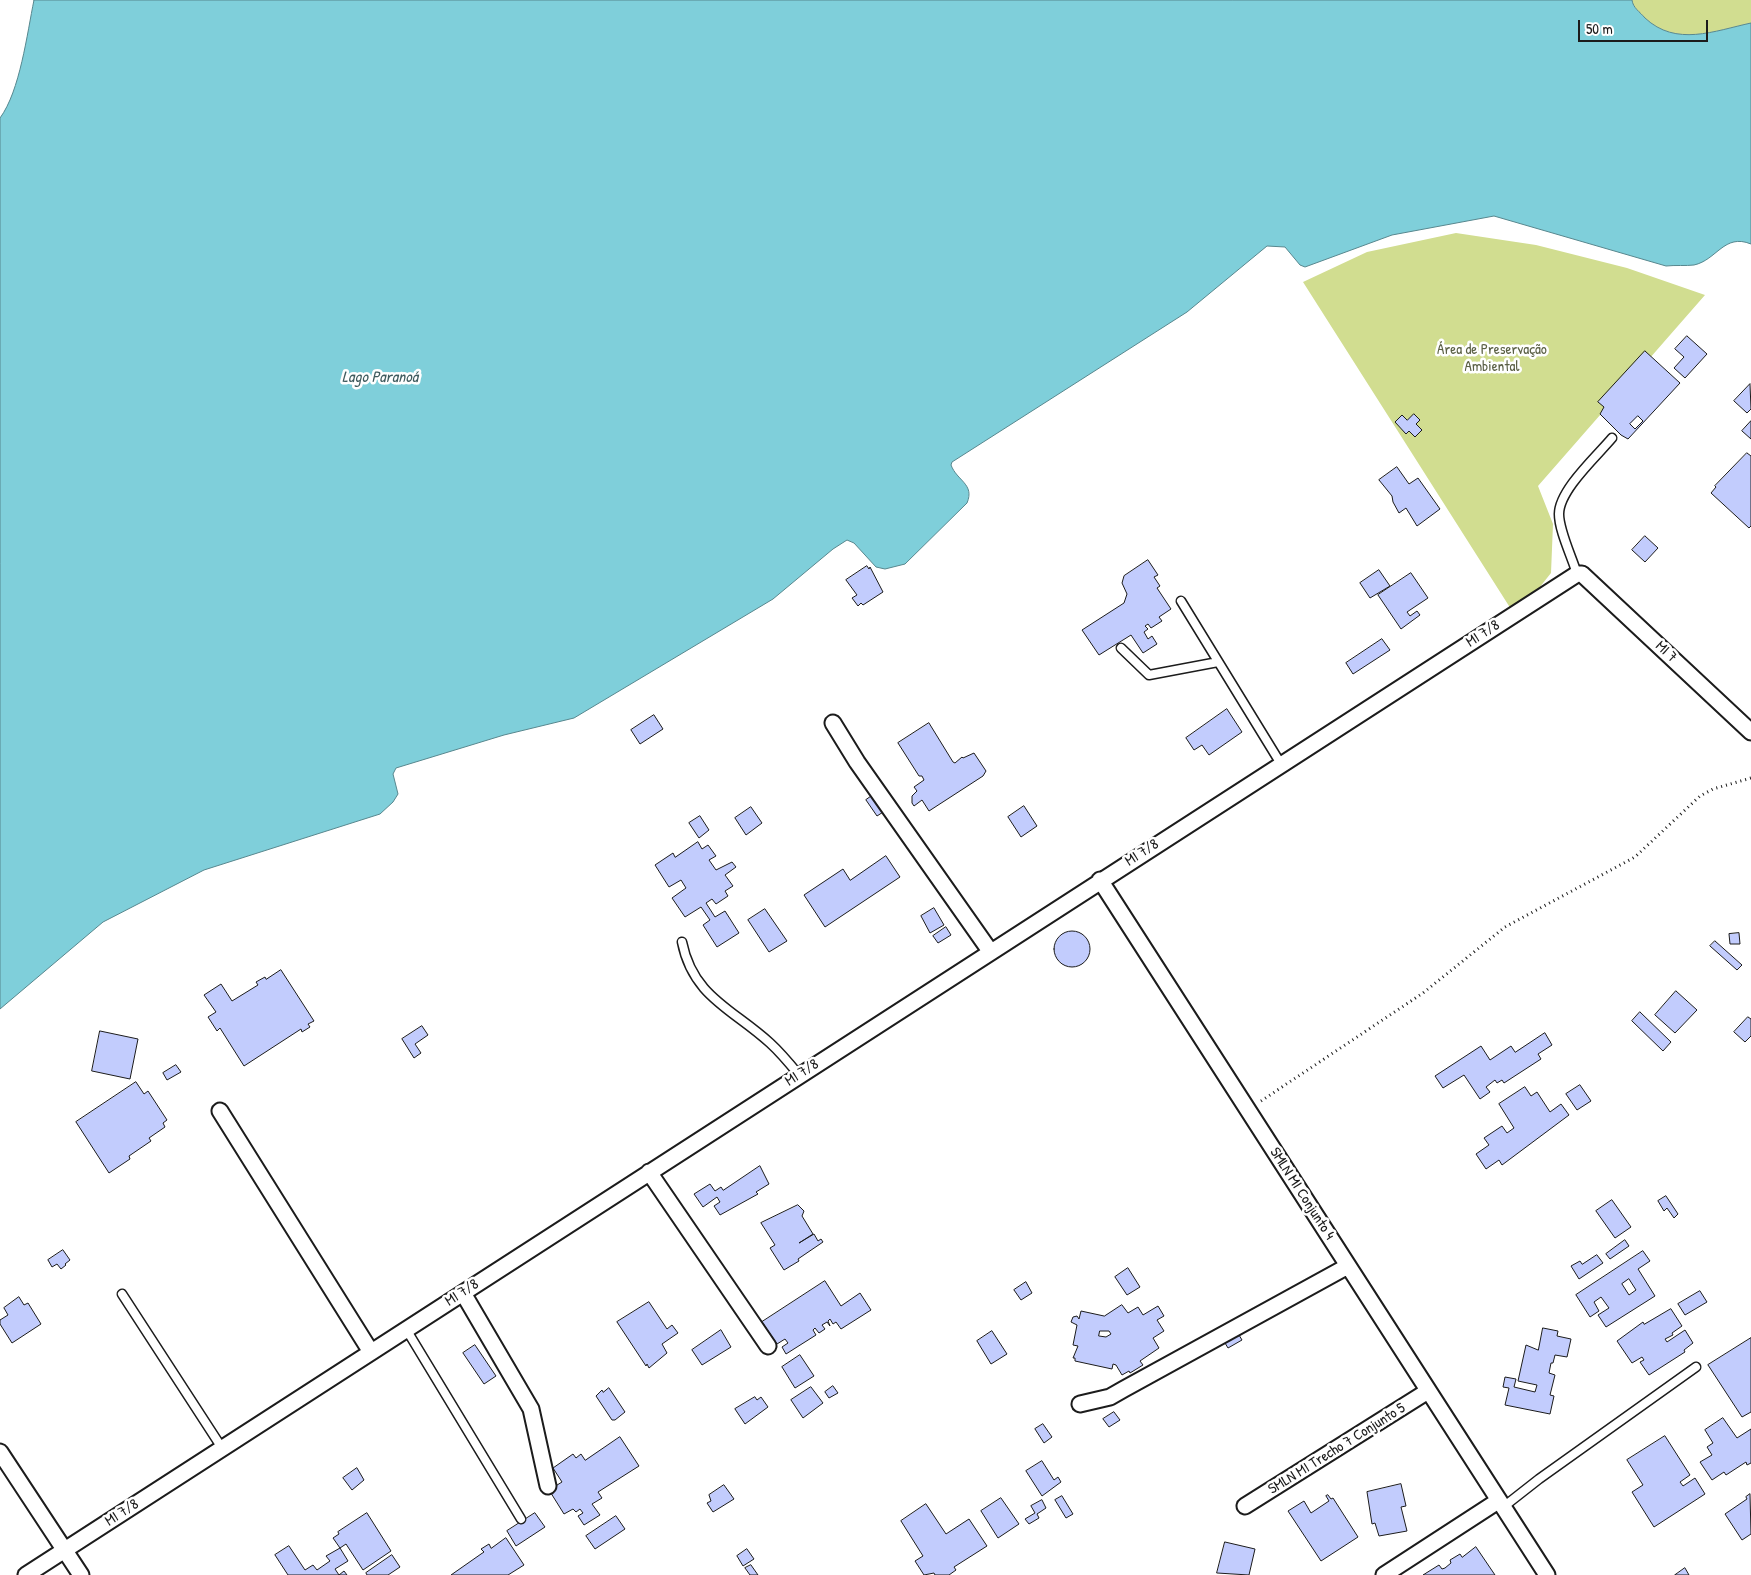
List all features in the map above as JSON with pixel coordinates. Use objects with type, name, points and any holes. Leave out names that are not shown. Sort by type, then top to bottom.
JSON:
[{"type":"street","name":"MI 7","points":[[1578,574],[1751,732]]},
{"type":"street","name":"MI 7/8","points":[[26,1575],[1100,880],[1578,574]]},
{"type":"street","points":[[833,723],[858,762],[990,951]]},
{"type":"street","name":"SMLN MI Conjunto 4","points":[[1100,880],[1547,1575]]},
{"type":"street","points":[[220,1112],[371,1352]]},
{"type":"street","points":[[649,1172],[768,1346]]},
{"type":"street","points":[[1080,1404],[1110,1397],[1348,1266]]},
{"type":"street","points":[[463,1292],[531,1409],[548,1486]]},
{"type":"street","name":"SMLN MI Trecho 7 Conjunto 5","points":[[1245,1506],[1428,1391]]},
{"type":"street","points":[[0,1452],[81,1575]]},
{"type":"street","points":[[1384,1575],[1500,1504]]},
{"type":"lane","points":[[1578,574],[1560,519],[1560,507],[1565,493],[1612,438]]},
{"type":"lane","points":[[1181,601],[1281,764]]},
{"type":"lane","points":[[1121,648],[1149,675],[1218,662]]},
{"type":"lane","points":[[682,942],[685,959],[694,978],[710,997],[770,1043],[799,1075]]},
{"type":"lane","points":[[122,1294],[222,1448]]},
{"type":"lane","points":[[406,1329],[521,1519]]},
{"type":"lane","points":[[1500,1504],[1539,1479],[1696,1367]]},
{"type":"path","points":[[1248,1110],[1423,993],[1505,927],[1635,857],[1700,796],[1751,778]]},
{"type":"green space","points":[[1632,0],[1751,0],[1751,23],[1709,33],[1682,34],[1669,32],[1657,27],[1645,18],[1635,8]]},
{"type":"green space","name":"Área de Preservação Ambiental","points":[[1456,233],[1536,245],[1627,268],[1705,295],[1538,486],[1553,524],[1551,573],[1516,617],[1303,282],[1367,252]]},
{"type":"water","name":"Lago Paranoá","points":[[34,0],[1632,0],[1635,8],[1645,18],[1657,27],[1669,32],[1682,34],[1709,33],[1751,23],[1751,244],[1734,242],[1727,244],[1709,258],[1694,265],[1666,266],[1494,216],[1392,235],[1305,267],[1300,265],[1285,247],[1267,246],[1187,312],[952,462],[951,465],[969,491],[967,503],[905,564],[885,569],[876,567],[854,543],[847,540],[833,549],[773,599],[574,718],[504,735],[396,768],[393,774],[398,794],[393,802],[380,814],[204,870],[103,922],[0,1009],[0,118],[7,107],[18,78]]},
{"type":"building","points":[[1687,336],[1707,354],[1685,378],[1674,368],[1684,357],[1675,349]]},
{"type":"building","points":[[1645,351],[1680,383],[1628,439],[1621,435],[1600,414],[1604,407],[1598,402]],"holes":[[[1638,416],[1643,421],[1635,429],[1630,424]]]},
{"type":"building","points":[[1750,384],[1751,409],[1747,413],[1734,401]]},
{"type":"building","points":[[1414,414],[1420,420],[1416,424],[1422,430],[1415,437],[1409,431],[1406,434],[1395,422],[1402,415],[1407,420]]},
{"type":"building","points":[[1751,421],[1751,439],[1742,431]]},
{"type":"building","points":[[1747,453],[1751,456],[1751,526],[1749,528],[1711,493],[1715,486]]},
{"type":"building","points":[[1397,467],[1409,484],[1418,478],[1440,509],[1417,526],[1406,508],[1399,513],[1392,496],[1379,480]]},
{"type":"building","points":[[1645,536],[1658,548],[1645,562],[1632,550]]},
{"type":"building","points":[[1148,560],[1158,575],[1154,577],[1160,586],[1157,588],[1171,609],[1159,617],[1162,621],[1151,628],[1148,624],[1145,626],[1148,629],[1144,632],[1148,639],[1152,636],[1157,644],[1143,653],[1131,635],[1099,655],[1082,630],[1124,603],[1127,594],[1122,583],[1124,576]]},
{"type":"building","points":[[867,566],[869,569],[870,567],[883,592],[863,605],[861,603],[858,606],[852,598],[857,595],[846,580]]},
{"type":"building","points":[[1379,570],[1390,586],[1370,598],[1360,583]]},
{"type":"building","points":[[1411,573],[1428,598],[1407,612],[1410,616],[1417,611],[1420,615],[1401,629],[1378,595]]},
{"type":"building","points":[[1382,639],[1390,650],[1353,674],[1346,663]]},
{"type":"building","points":[[1227,709],[1242,732],[1209,755],[1202,745],[1194,750],[1186,738]]},
{"type":"building","points":[[654,715],[663,729],[640,744],[631,730]]},
{"type":"building","points":[[929,723],[953,762],[955,763],[962,757],[974,753],[986,771],[983,776],[929,811],[922,800],[914,806],[912,803],[912,796],[917,791],[914,787],[924,780],[922,776],[919,776],[898,743]]},
{"type":"building","points":[[879,791],[891,807],[877,816],[866,800]]},
{"type":"building","points":[[1024,806],[1037,826],[1021,837],[1008,817]]},
{"type":"building","points":[[751,807],[762,823],[746,835],[735,818]]},
{"type":"building","points":[[700,816],[709,830],[699,838],[689,823]]},
{"type":"building","points":[[698,842],[702,849],[708,845],[716,856],[709,860],[716,870],[732,862],[736,867],[725,875],[733,886],[725,891],[728,896],[716,904],[712,899],[706,903],[715,917],[725,911],[739,933],[717,947],[703,925],[710,920],[701,907],[685,917],[672,898],[686,888],[681,880],[669,887],[655,865],[673,853],[675,857]]},
{"type":"building","points":[[886,856],[900,877],[825,927],[804,895],[843,869],[850,880]]},
{"type":"building","points":[[934,908],[944,925],[930,933],[921,916]]},
{"type":"building","points":[[765,909],[787,941],[769,952],[748,920]]},
{"type":"building","points":[[946,927],[951,935],[938,943],[933,936]]},
{"type":"building","points":[[1072,931],[1085,936],[1090,949],[1085,962],[1072,967],[1059,962],[1054,949],[1059,936]]},
{"type":"building","points":[[1739,933],[1740,944],[1730,944],[1729,934]]},
{"type":"building","points":[[1715,941],[1742,965],[1737,970],[1710,946]]},
{"type":"building","points":[[281,970],[314,1021],[308,1024],[310,1027],[302,1032],[301,1029],[244,1066],[220,1028],[217,1031],[208,1017],[216,1012],[204,995],[221,984],[232,1001],[258,985],[256,982],[265,977],[266,979]]},
{"type":"building","points":[[1676,991],[1697,1010],[1675,1033],[1655,1015]]},
{"type":"building","points":[[1640,1012],[1671,1042],[1663,1051],[1632,1021]]},
{"type":"building","points":[[1748,1017],[1751,1019],[1751,1036],[1745,1042],[1734,1032]]},
{"type":"building","points":[[422,1026],[428,1035],[415,1044],[421,1053],[414,1058],[402,1039]]},
{"type":"building","points":[[100,1031],[138,1039],[130,1079],[92,1071]]},
{"type":"building","points":[[1545,1033],[1552,1045],[1538,1054],[1541,1059],[1504,1083],[1502,1080],[1497,1083],[1495,1080],[1486,1087],[1490,1092],[1480,1099],[1464,1075],[1443,1088],[1435,1076],[1481,1046],[1490,1060],[1511,1046],[1515,1052]]},
{"type":"building","points":[[176,1065],[181,1072],[167,1080],[163,1073]]},
{"type":"building","points":[[136,1082],[144,1094],[148,1091],[167,1120],[163,1123],[165,1127],[149,1138],[151,1141],[129,1156],[130,1159],[109,1173],[76,1122]]},
{"type":"building","points":[[1580,1085],[1591,1101],[1577,1110],[1566,1094]]},
{"type":"building","points":[[1525,1087],[1531,1096],[1537,1092],[1550,1112],[1561,1104],[1569,1115],[1502,1165],[1499,1160],[1486,1169],[1476,1154],[1489,1145],[1484,1138],[1502,1126],[1507,1133],[1514,1128],[1499,1104]]},
{"type":"building","points":[[760,1166],[769,1184],[756,1192],[758,1194],[720,1215],[714,1206],[720,1202],[717,1197],[703,1207],[694,1194],[710,1184],[715,1191],[721,1187],[723,1190]]},
{"type":"building","points":[[1666,1196],[1678,1214],[1674,1218],[1667,1208],[1664,1211],[1658,1201]]},
{"type":"building","points":[[1612,1200],[1631,1227],[1615,1238],[1596,1211]]},
{"type":"building","points":[[798,1205],[804,1211],[802,1216],[813,1234],[799,1243],[814,1234],[818,1241],[821,1239],[823,1242],[784,1270],[770,1248],[775,1245],[761,1223]]},
{"type":"building","points":[[1625,1240],[1629,1246],[1610,1259],[1606,1254]]},
{"type":"building","points":[[63,1250],[70,1260],[61,1269],[57,1264],[52,1267],[48,1260]]},
{"type":"building","points":[[1643,1251],[1650,1261],[1638,1269],[1655,1296],[1606,1327],[1598,1315],[1609,1308],[1601,1297],[1594,1302],[1599,1311],[1590,1317],[1576,1295]],"holes":[[[1629,1279],[1636,1290],[1629,1295],[1622,1284]]]},
{"type":"building","points":[[1597,1255],[1603,1263],[1579,1279],[1571,1266],[1580,1261],[1582,1264]]},
{"type":"building","points":[[1128,1268],[1140,1287],[1127,1295],[1115,1277]]},
{"type":"building","points":[[825,1281],[841,1306],[860,1293],[871,1310],[841,1329],[836,1322],[833,1324],[830,1319],[828,1321],[830,1326],[827,1322],[822,1325],[825,1329],[819,1333],[815,1328],[813,1330],[816,1335],[786,1354],[782,1347],[788,1343],[785,1339],[777,1344],[762,1322]]},
{"type":"building","points":[[1026,1282],[1032,1293],[1021,1300],[1014,1290]]},
{"type":"building","points":[[1700,1291],[1707,1302],[1685,1315],[1678,1304]]},
{"type":"building","points":[[19,1297],[24,1305],[28,1303],[41,1324],[12,1343],[0,1324],[0,1320],[8,1315],[4,1308]]},
{"type":"building","points":[[649,1302],[667,1329],[672,1325],[678,1333],[662,1344],[667,1353],[649,1368],[617,1322]]},
{"type":"building","points":[[1122,1305],[1128,1313],[1138,1307],[1143,1315],[1158,1306],[1164,1316],[1157,1320],[1164,1331],[1153,1338],[1159,1348],[1140,1361],[1143,1365],[1130,1373],[1129,1371],[1122,1375],[1116,1365],[1113,1364],[1112,1369],[1075,1361],[1075,1358],[1073,1358],[1078,1346],[1073,1345],[1077,1325],[1071,1322],[1073,1317],[1077,1316],[1079,1319],[1081,1311],[1104,1316]],"holes":[[[1100,1331],[1109,1331],[1111,1334],[1106,1337],[1099,1336]]]},
{"type":"building","points":[[1671,1309],[1682,1326],[1672,1333],[1673,1335],[1665,1339],[1667,1342],[1685,1330],[1693,1343],[1684,1350],[1685,1352],[1649,1375],[1640,1362],[1644,1360],[1642,1357],[1632,1363],[1617,1341],[1643,1322],[1644,1324]]},
{"type":"building","points":[[1543,1328],[1558,1331],[1557,1336],[1571,1339],[1567,1357],[1555,1355],[1553,1363],[1551,1363],[1549,1373],[1555,1375],[1550,1395],[1554,1396],[1550,1414],[1505,1405],[1509,1388],[1503,1387],[1505,1377],[1516,1379],[1514,1387],[1535,1392],[1537,1385],[1518,1381],[1526,1345],[1538,1350]]},
{"type":"building","points":[[721,1330],[731,1347],[702,1365],[692,1350]]},
{"type":"building","points":[[992,1331],[1007,1354],[991,1364],[977,1341]]},
{"type":"building","points":[[1239,1335],[1242,1340],[1228,1348],[1225,1343]]},
{"type":"building","points":[[1751,1338],[1751,1412],[1742,1417],[1708,1365]]},
{"type":"building","points":[[475,1345],[496,1376],[484,1384],[463,1353]]},
{"type":"building","points":[[800,1355],[814,1376],[795,1388],[782,1367]]},
{"type":"building","points":[[833,1386],[838,1393],[829,1398],[825,1392]]},
{"type":"building","points":[[811,1387],[823,1403],[803,1418],[791,1400]]},
{"type":"building","points":[[609,1388],[625,1412],[615,1420],[612,1420],[596,1396],[602,1390],[603,1392]]},
{"type":"building","points":[[755,1397],[757,1400],[761,1397],[768,1407],[745,1424],[735,1409]]},
{"type":"building","points":[[1114,1412],[1120,1420],[1109,1427],[1103,1419]]},
{"type":"building","points":[[1723,1418],[1737,1438],[1751,1429],[1751,1463],[1747,1465],[1746,1462],[1726,1475],[1724,1472],[1712,1480],[1700,1462],[1712,1455],[1707,1447],[1713,1443],[1705,1430]]},
{"type":"building","points":[[1043,1424],[1052,1437],[1044,1443],[1035,1429]]},
{"type":"building","points":[[1665,1436],[1690,1475],[1680,1482],[1683,1486],[1695,1478],[1705,1494],[1654,1527],[1632,1492],[1643,1485],[1627,1460]]},
{"type":"building","points":[[620,1437],[639,1466],[598,1492],[602,1498],[592,1504],[600,1515],[584,1525],[578,1516],[583,1513],[580,1509],[576,1512],[573,1509],[564,1514],[549,1490],[562,1482],[553,1468],[573,1454],[576,1458],[581,1454],[585,1460]]},
{"type":"building","points":[[1042,1461],[1054,1480],[1058,1477],[1061,1482],[1042,1496],[1026,1471]]},
{"type":"building","points":[[357,1468],[364,1480],[352,1490],[343,1478]]},
{"type":"building","points":[[1401,1484],[1406,1506],[1401,1507],[1407,1531],[1379,1536],[1375,1523],[1372,1524],[1367,1492]]},
{"type":"building","points":[[724,1485],[734,1499],[713,1512],[707,1503],[711,1501],[709,1495]]},
{"type":"building","points":[[1750,1494],[1751,1534],[1742,1540],[1725,1514],[1747,1499],[1746,1497]]},
{"type":"building","points":[[1328,1495],[1331,1499],[1333,1498],[1358,1537],[1321,1561],[1288,1511],[1304,1501],[1311,1513],[1329,1501],[1326,1496]]},
{"type":"building","points":[[1062,1496],[1073,1514],[1066,1518],[1055,1500]]},
{"type":"building","points":[[1001,1498],[1019,1524],[998,1538],[981,1511]]},
{"type":"building","points":[[1042,1500],[1046,1508],[1037,1514],[1039,1518],[1029,1524],[1025,1519],[1035,1513],[1031,1506]]},
{"type":"building","points":[[926,1504],[946,1534],[969,1519],[987,1546],[954,1567],[956,1570],[949,1575],[935,1575],[934,1573],[924,1575],[915,1561],[923,1556],[901,1521]]},
{"type":"building","points":[[367,1513],[391,1551],[363,1570],[346,1544],[340,1548],[333,1538],[339,1534],[338,1532]]},
{"type":"building","points":[[535,1513],[545,1527],[516,1546],[507,1531]]},
{"type":"building","points":[[616,1516],[625,1529],[595,1549],[586,1536]]},
{"type":"building","points":[[506,1538],[524,1565],[508,1575],[451,1575],[484,1552],[481,1549],[489,1544],[491,1548]]},
{"type":"building","points":[[1225,1542],[1255,1549],[1249,1575],[1217,1573]]},
{"type":"building","points":[[289,1546],[305,1570],[313,1565],[317,1570],[330,1561],[326,1556],[340,1548],[348,1561],[335,1569],[339,1575],[288,1575],[275,1555]]},
{"type":"building","points":[[1476,1547],[1495,1575],[1423,1575],[1439,1565],[1442,1569],[1445,1568],[1451,1563],[1450,1560],[1460,1554],[1462,1557]]},
{"type":"building","points":[[747,1549],[754,1559],[743,1566],[737,1556]]},
{"type":"building","points":[[392,1555],[400,1567],[388,1575],[367,1575],[366,1573]]},
{"type":"building","points":[[751,1565],[758,1575],[750,1575],[745,1568]]},
{"type":"building","points":[[1685,1568],[1689,1575],[1675,1575]]},
{"type":"building","points":[[344,1571],[347,1575],[339,1575]]}]
